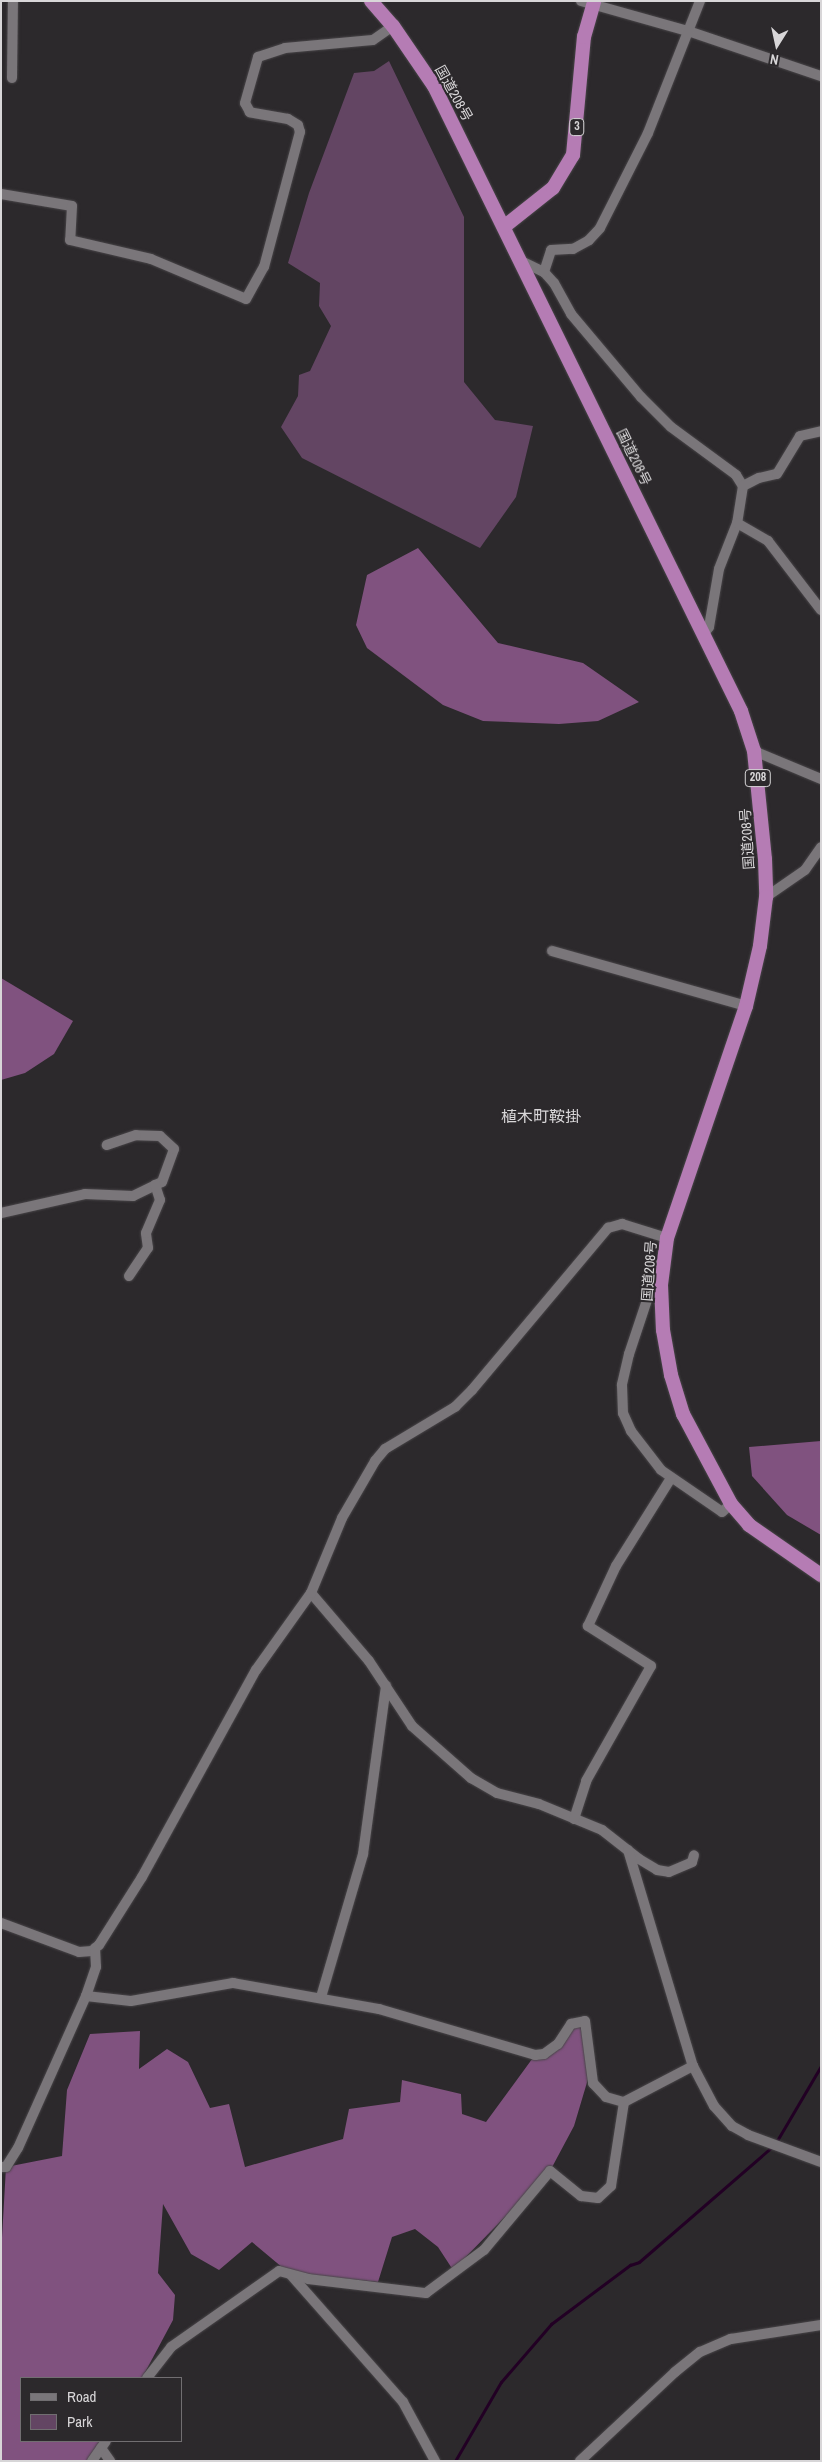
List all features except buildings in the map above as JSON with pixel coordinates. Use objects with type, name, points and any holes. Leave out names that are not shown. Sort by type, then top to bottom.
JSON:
[{"type":"highway","name":"国道208号","points":[[371,1],[393,26],[434,86],[505,226],[519,260],[741,711],[754,750],[765,849],[766,897],[760,946],[746,1006],[667,1238],[661,1285],[663,1330],[671,1376],[683,1414],[701,1454],[731,1504],[749,1525],[821,1575]]},
{"type":"highway","name":"3","points":[[505,226],[553,188],[573,155],[589,2]]},
{"type":"street","points":[[12,78],[13,1]]},
{"type":"street","points":[[544,272],[551,250],[573,249],[589,240],[600,228],[648,133],[691,32],[700,1]]},
{"type":"street","points":[[589,2],[691,32],[821,76]]},
{"type":"street","points":[[1,194],[72,206],[70,240],[151,259],[246,299],[264,267],[300,132],[298,125],[288,120],[250,112],[245,103],[258,57],[285,48],[372,40],[393,26]]},
{"type":"street","points":[[519,260],[544,272],[571,314],[641,397],[670,427],[736,475],[742,486],[737,523],[718,569],[709,626],[703,635]]},
{"type":"street","points":[[742,486],[758,478],[777,474],[800,436],[821,431]]},
{"type":"street","points":[[737,523],[768,541],[821,610]]},
{"type":"street","points":[[754,750],[821,780]]},
{"type":"street","points":[[766,897],[805,870],[821,847]]},
{"type":"street","points":[[552,951],[746,1006]]},
{"type":"street","points":[[1,1214],[85,1194],[133,1196],[162,1182],[174,1149],[160,1136],[136,1135],[107,1145]]},
{"type":"street","points":[[129,1276],[148,1248],[146,1233],[160,1200],[155,1185]]},
{"type":"street","points":[[1,2167],[6,2168],[18,2148],[86,1996],[96,1966],[95,1948],[142,1877],[256,1670],[311,1593],[342,1518],[385,1449],[455,1407],[472,1390],[608,1228],[622,1224],[667,1238],[628,1354],[623,1404],[631,1431],[670,1478],[722,1512],[731,1504]]},
{"type":"street","points":[[574,1819],[586,1781],[651,1666],[601,1637],[588,1626],[589,1621],[616,1566],[670,1478]]},
{"type":"street","points":[[311,1593],[386,1684],[394,1701],[412,1726],[471,1778],[497,1793],[539,1804],[602,1830],[657,1870],[669,1872],[692,1862],[694,1855]]},
{"type":"street","points":[[321,1997],[363,1854],[386,1684]]},
{"type":"street","points":[[628,1850],[693,2066],[714,2106],[732,2126],[821,2162]]},
{"type":"street","points":[[1,1923],[79,1952],[95,1948]]},
{"type":"street","points":[[86,1996],[131,2001],[233,1983],[379,2008],[536,2054],[544,2054],[558,2044],[571,2024],[585,2021],[593,2083],[606,2097],[624,2102],[693,2066]]},
{"type":"street","points":[[148,2377],[171,2347],[279,2271],[316,2280],[426,2293],[484,2250],[550,2171],[581,2196],[598,2198],[606,2193],[611,2186],[624,2102]]},
{"type":"street","points":[[289,2273],[403,2402],[435,2461]]},
{"type":"street","points":[[580,2461],[675,2372],[700,2352],[731,2339],[821,2325]]},
{"type":"street","points":[[92,2461],[103,2444]]},
{"type":"street","points":[[103,2444],[110,2461]]},
{"type":"green space","points":[[389,61],[464,217],[464,382],[495,420],[533,426],[516,497],[480,548],[302,458],[281,427],[298,396],[299,375],[310,371],[331,326],[319,306],[320,283],[288,263],[309,193],[354,73],[374,71]]},
{"type":"shaded area","points":[[418,548],[498,643],[583,663],[639,702],[598,721],[559,724],[483,721],[443,705],[367,648],[356,625],[367,575]]},
{"type":"shaded area","points":[[1,978],[73,1021],[54,1054],[25,1073],[1,1080]]},
{"type":"shaded area","points":[[821,1441],[821,1535],[787,1515],[752,1476],[749,1447]]},
{"type":"shaded area","points":[[579,2022],[591,2069],[574,2126],[550,2171],[453,2270],[438,2247],[415,2229],[392,2237],[378,2282],[289,2273],[252,2242],[219,2270],[191,2254],[163,2204],[158,2273],[175,2295],[173,2320],[143,2377],[20,2377],[20,2442],[103,2442],[92,2461],[1,2461],[1,2255],[6,2167],[62,2156],[67,2090],[90,2034],[140,2031],[139,2069],[167,2049],[188,2062],[210,2108],[229,2104],[245,2167],[343,2139],[349,2109],[400,2102],[402,2080],[461,2094],[462,2114],[486,2122],[535,2055]]},
{"type":"waterway","points":[[455,2461],[501,2382],[551,2324],[630,2265],[639,2262],[775,2144],[821,2066]]},
{"type":"district","name":"植木町鞍掛","points":[[541,1116]]}]
